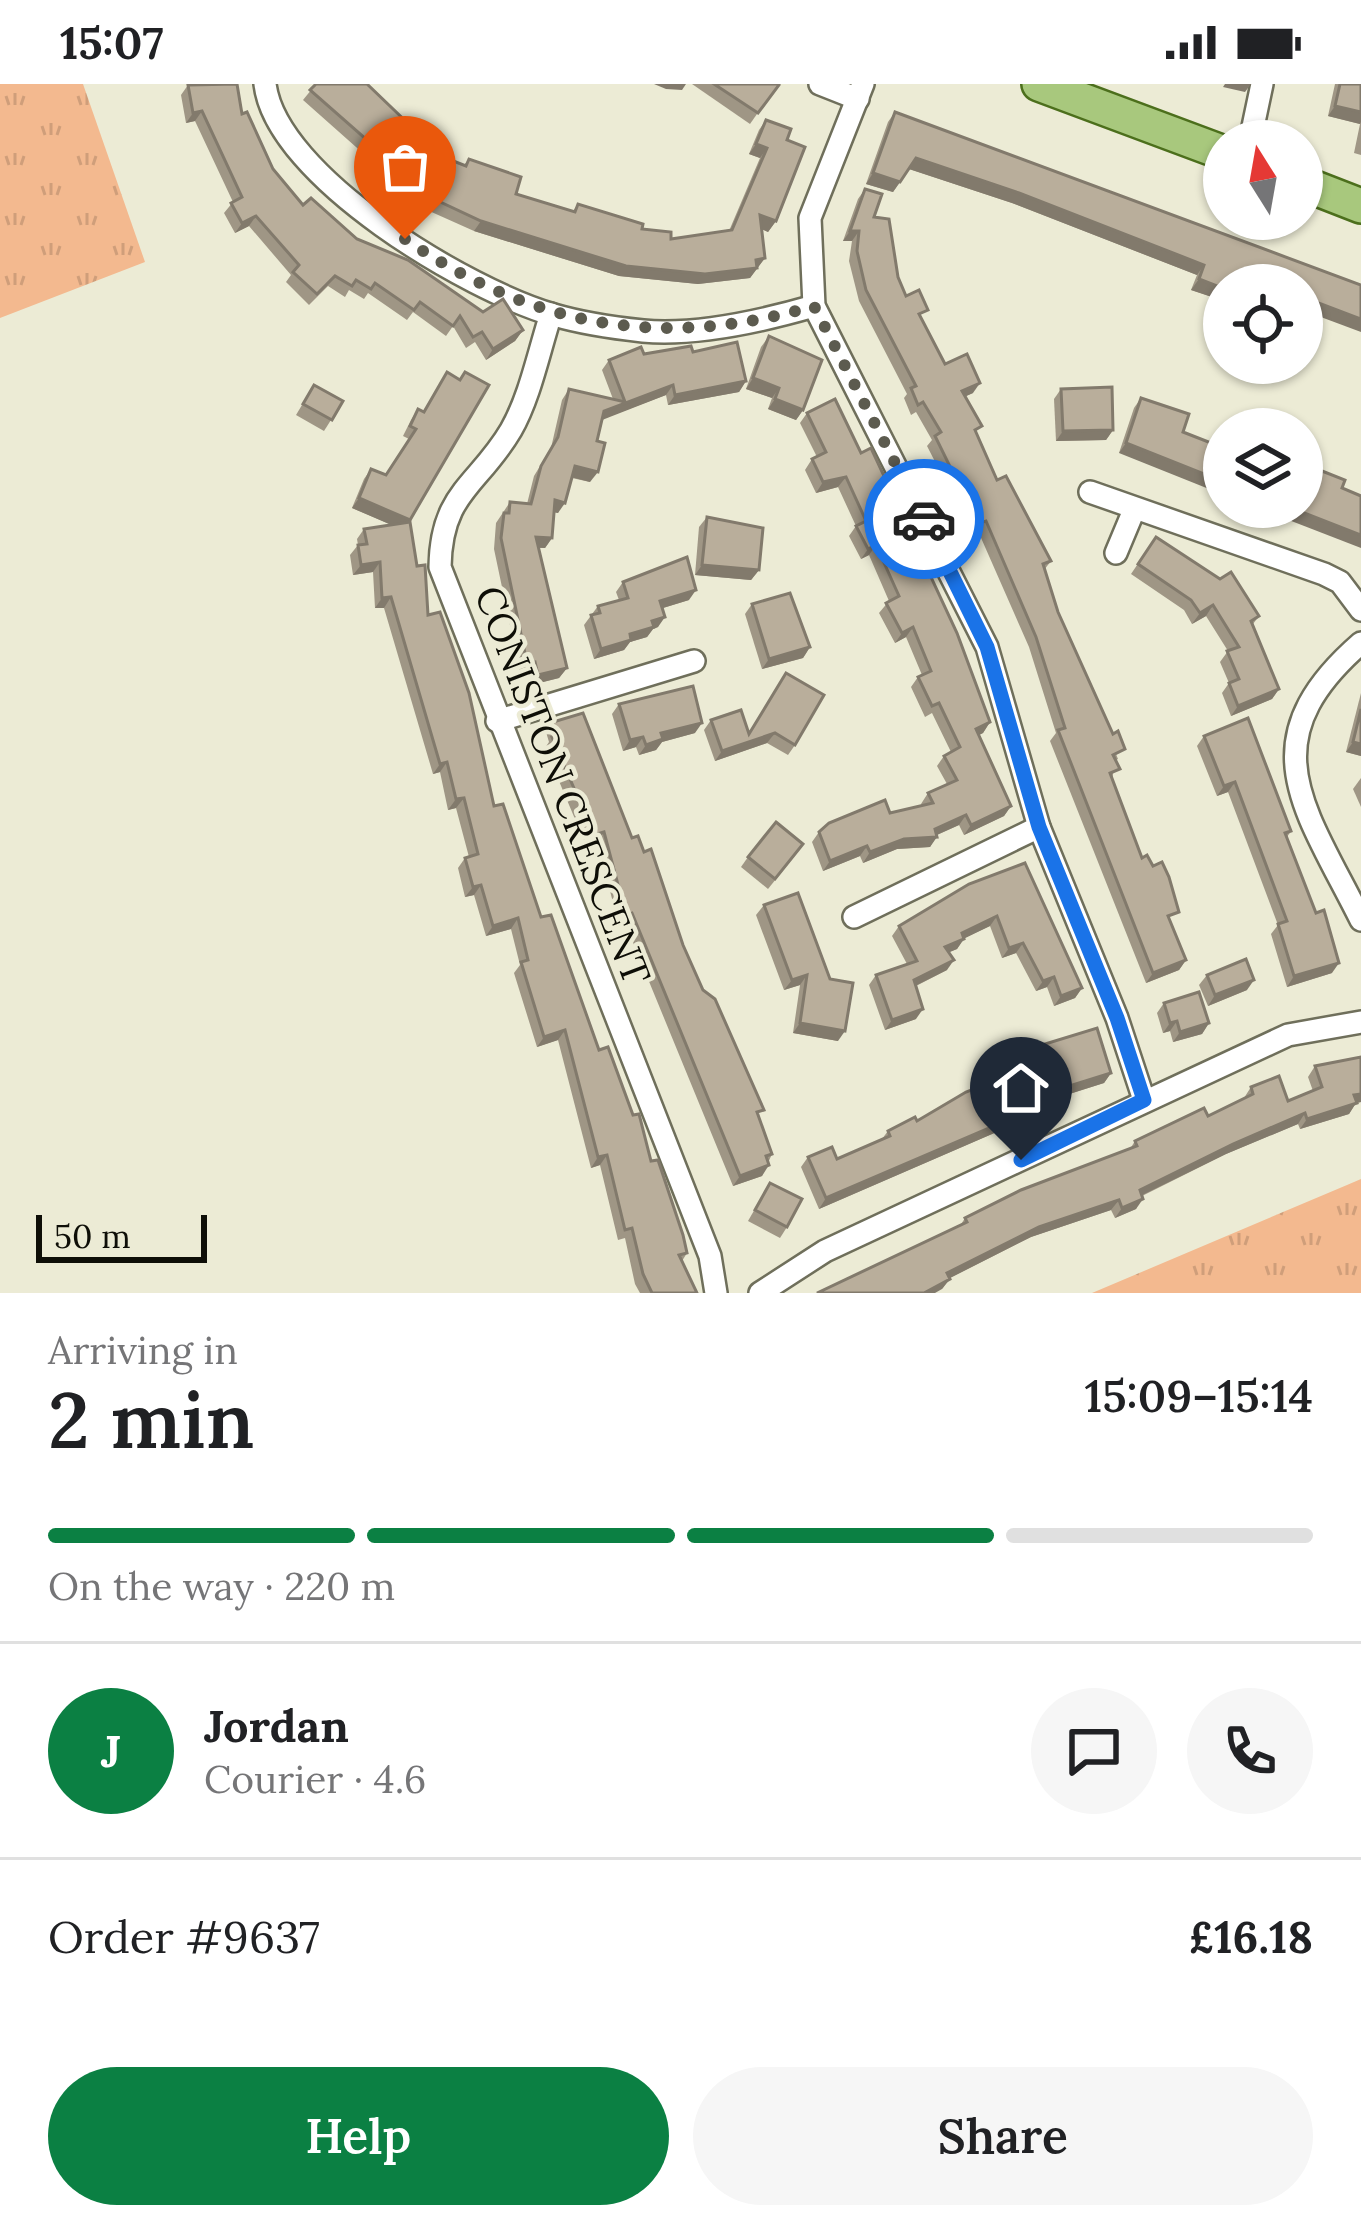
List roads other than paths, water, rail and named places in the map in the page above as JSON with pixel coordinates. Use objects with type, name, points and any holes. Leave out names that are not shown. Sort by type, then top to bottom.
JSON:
[{"type":"main road","points":[[1039,84],[1203,145]]},
{"type":"main road","points":[[1323,191],[1361,206]]},
{"type":"street","points":[[265,84],[275,122],[298,156],[330,187],[443,265],[551,314],[647,332],[764,320],[814,306]]},
{"type":"street","points":[[820,84],[861,92],[810,218],[814,306],[987,647],[1039,827],[1117,1018],[1144,1100]]},
{"type":"street","points":[[1254,120],[1262,84]]},
{"type":"street","name":"CONISTON CRESCENT","points":[[551,314],[511,430],[451,505],[440,534],[440,567],[710,1256],[716,1293]]},
{"type":"street","points":[[1090,492],[1324,574],[1340,582],[1361,610]]},
{"type":"street","points":[[1116,553],[1134,510]]},
{"type":"street","points":[[1361,643],[1313,691],[1302,714],[1294,760],[1304,807],[1361,920]]},
{"type":"street","points":[[497,721],[694,661]]},
{"type":"street","points":[[854,916],[1039,827]]},
{"type":"street","points":[[760,1293],[825,1251],[1288,1034],[1361,1022]]}]
